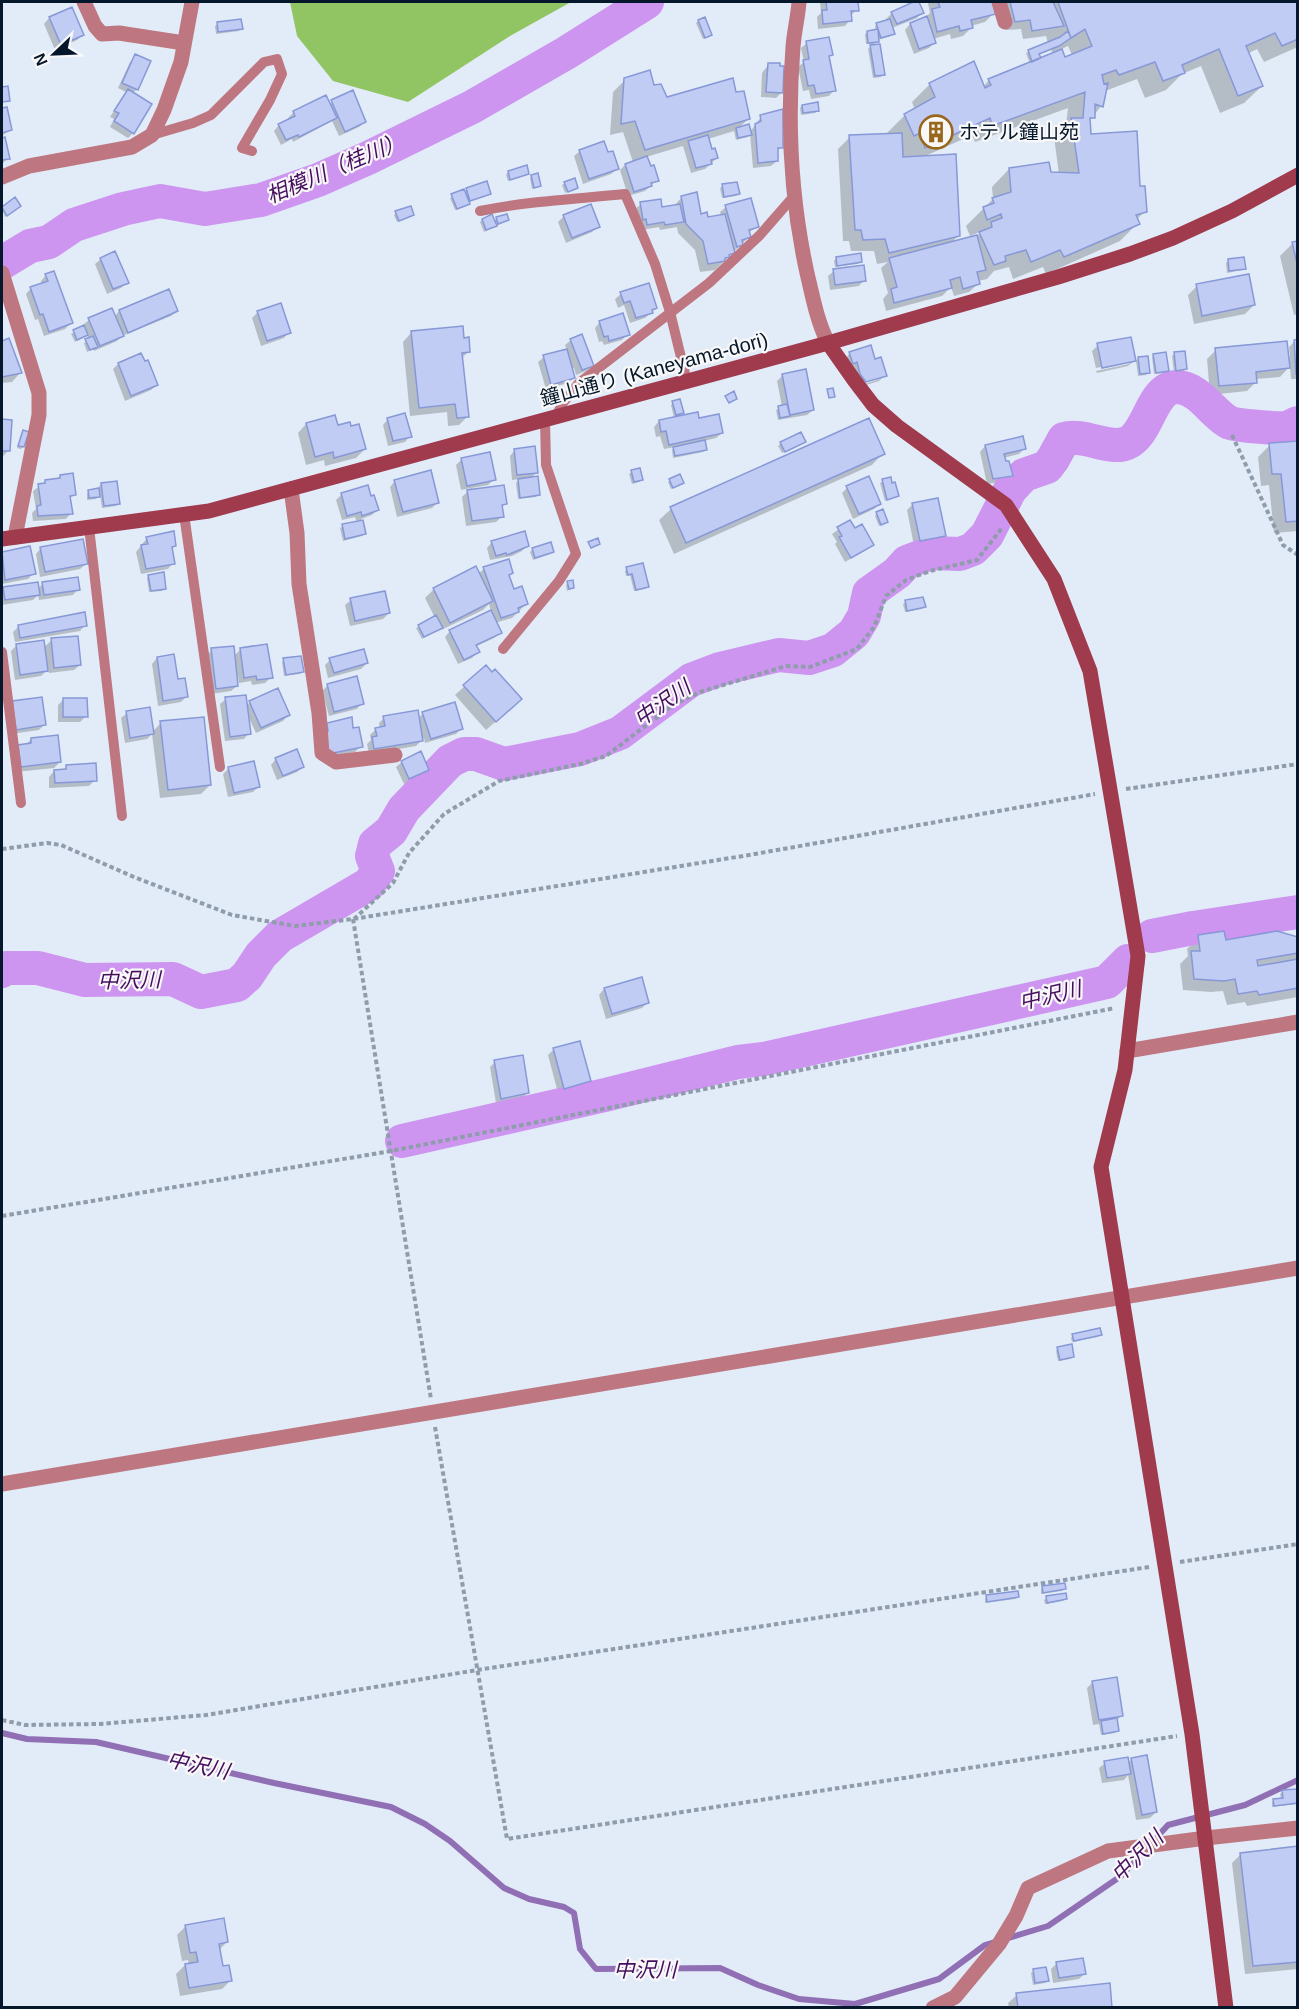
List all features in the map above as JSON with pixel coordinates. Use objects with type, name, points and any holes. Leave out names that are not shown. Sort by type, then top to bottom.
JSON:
[{"type":"street","points":[[84,2],[95,26],[102,34],[119,33],[184,43]]},
{"type":"street","points":[[2,177],[29,166],[132,147],[152,135],[173,85],[192,2]]},
{"type":"street","points":[[799,2],[793,45],[790,97],[794,196],[802,247],[819,325],[828,343],[873,405],[897,426],[1006,505],[1054,579],[1090,671],[1138,956],[1125,1070],[1101,1167],[1192,1734],[1226,2007]]},
{"type":"street","points":[[999,2],[1005,22]]},
{"type":"street","name":"鐘山通り (Kaneyama-dori)","points":[[8,538],[209,511],[828,343],[1130,254],[1173,238],[1222,215],[1298,175]]},
{"type":"street","points":[[4,280],[39,393],[39,415],[8,538]]},
{"type":"street","points":[[291,489],[297,533],[299,584],[319,713],[322,753],[336,762],[395,755]]},
{"type":"street","points":[[1127,1051],[1298,1022]]},
{"type":"street","points":[[2,1484],[1298,1268]]},
{"type":"street","points":[[933,2007],[954,1997],[999,1944],[1016,1916],[1028,1888],[1107,1851],[1298,1828]]},
{"type":"lane","points":[[152,135],[193,123],[212,114],[264,62],[278,59],[282,74],[270,100],[242,148],[252,151]]},
{"type":"lane","points":[[480,211],[521,203],[625,194],[655,264],[670,312],[687,382]]},
{"type":"lane","points":[[503,649],[559,581],[576,554],[546,465],[551,419],[579,383],[717,276],[760,235],[794,196]]},
{"type":"lane","points":[[184,514],[220,767]]},
{"type":"lane","points":[[89,527],[122,816]]},
{"type":"lane","points":[[2,652],[6,730],[21,803]]},
{"type":"path","points":[[1232,435],[1282,545],[1298,555]]},
{"type":"path","points":[[353,920],[393,883],[410,853],[444,814],[499,781],[606,756],[673,705],[700,692],[786,666],[810,667],[857,649],[874,627],[886,596],[906,580],[930,571],[977,560],[1011,513]]},
{"type":"path","points":[[2,849],[47,843],[62,845],[134,877],[232,915],[295,926],[353,920],[749,855],[1110,791],[1298,764]]},
{"type":"path","points":[[353,920],[433,1412],[507,1839],[1192,1734]]},
{"type":"path","points":[[2,1216],[391,1150],[1132,1005]]},
{"type":"path","points":[[1168,1564],[1298,1544]]},
{"type":"path","points":[[2,1720],[25,1725],[100,1724],[206,1715],[477,1670],[1157,1565]]},
{"type":"green space","points":[[290,2],[571,2],[510,36],[408,102],[333,81],[297,36]]},
{"type":"building","points":[[826,2],[858,2],[859,11],[851,11],[852,21],[823,24],[822,10],[827,10]]},
{"type":"building","points":[[913,2],[919,2],[924,13],[897,24],[891,12]]},
{"type":"building","points":[[938,2],[993,2],[996,14],[971,20],[973,28],[960,31],[959,26],[937,32],[932,9],[940,7]]},
{"type":"building","points":[[1010,2],[1053,2],[1064,26],[1032,31],[1030,20],[1015,22]]},
{"type":"building","name":"ホテル鐘山苑","points":[[1058,2],[1298,2],[1298,39],[1282,46],[1275,33],[1246,46],[1263,86],[1238,96],[1219,49],[1182,65],[1185,73],[1163,81],[1155,62],[1119,75],[1116,70],[1102,75],[1104,84],[1108,83],[1103,107],[1095,104],[1095,118],[1090,118],[1091,134],[1137,131],[1140,186],[1145,186],[1147,212],[1136,215],[1140,224],[1064,257],[1060,250],[1031,262],[1026,250],[1005,256],[1006,261],[994,265],[979,232],[992,227],[991,222],[1002,218],[1001,214],[987,220],[983,207],[994,203],[992,198],[1011,192],[1009,168],[1049,162],[1051,172],[1079,173],[1071,118],[1083,118],[1085,92],[992,126],[990,118],[925,148],[920,133],[914,136],[904,114],[935,97],[929,83],[974,61],[985,88],[991,85],[988,79],[1062,49],[1065,57],[1092,46],[1085,29],[1071,38]]},
{"type":"building","points":[[72,7],[84,35],[61,45],[49,17]]},
{"type":"building","points":[[927,16],[936,43],[919,49],[910,23]]},
{"type":"building","points":[[705,17],[712,35],[705,38],[698,20]]},
{"type":"building","points":[[241,19],[243,29],[218,32],[217,22]]},
{"type":"building","points":[[890,19],[895,34],[881,38],[876,23]]},
{"type":"building","points":[[878,29],[879,42],[868,43],[867,31]]},
{"type":"building","points":[[1068,31],[1071,38],[1039,54],[1041,58],[1032,62],[1028,50],[1060,37]]},
{"type":"building","points":[[829,37],[833,55],[829,56],[836,91],[816,94],[814,85],[808,86],[803,60],[809,59],[806,41]]},
{"type":"building","points":[[880,44],[885,75],[875,76],[870,45]]},
{"type":"building","points":[[135,54],[151,61],[138,90],[122,83]]},
{"type":"building","points":[[768,63],[780,63],[780,66],[784,66],[783,93],[766,92]]},
{"type":"building","points":[[650,70],[654,85],[661,84],[667,97],[733,78],[736,92],[744,91],[750,119],[645,150],[635,121],[621,124],[624,78]]},
{"type":"building","points":[[8,86],[10,101],[2,102],[2,87]]},
{"type":"building","points":[[128,89],[152,104],[134,134],[114,121],[119,113],[114,111]]},
{"type":"building","points":[[353,90],[366,122],[345,132],[331,100]]},
{"type":"building","points":[[326,95],[337,118],[299,137],[298,135],[286,140],[278,124],[295,116],[293,111]]},
{"type":"building","points":[[818,102],[819,111],[803,113],[802,105]]},
{"type":"building","points":[[7,107],[12,130],[2,133],[2,108]]},
{"type":"building","points":[[783,109],[783,148],[778,148],[778,161],[758,163],[755,124],[761,121],[760,115]]},
{"type":"building","points":[[749,124],[752,135],[738,138],[736,128]]},
{"type":"building","points":[[902,133],[903,157],[956,154],[960,236],[889,253],[885,239],[863,240],[861,230],[855,230],[849,135]]},
{"type":"building","points":[[708,135],[712,149],[715,148],[718,158],[711,160],[712,164],[696,168],[688,141]]},
{"type":"building","points":[[5,137],[10,159],[2,160],[2,138]]},
{"type":"building","points":[[604,141],[608,152],[613,151],[619,169],[589,179],[579,150]]},
{"type":"building","points":[[647,156],[651,166],[654,165],[659,181],[634,192],[625,164]]},
{"type":"building","points":[[527,165],[529,174],[510,180],[508,171]]},
{"type":"building","points":[[538,173],[541,186],[534,188],[531,175]]},
{"type":"building","points":[[575,178],[578,188],[568,192],[564,182]]},
{"type":"building","points":[[487,181],[491,194],[470,201],[466,188]]},
{"type":"building","points":[[737,182],[740,194],[724,197],[722,184]]},
{"type":"building","points":[[464,189],[470,204],[457,209],[451,194]]},
{"type":"building","points":[[697,192],[701,214],[707,212],[708,217],[725,214],[735,253],[725,258],[725,261],[708,264],[703,241],[686,224],[681,196]]},
{"type":"building","points":[[15,197],[21,206],[7,216],[2,207]]},
{"type":"building","points":[[751,198],[759,227],[749,230],[751,237],[742,240],[743,245],[737,247],[725,205]]},
{"type":"building","points":[[661,199],[662,207],[680,204],[684,222],[647,225],[646,219],[643,220],[640,202]]},
{"type":"building","points":[[591,204],[600,227],[572,238],[563,215]]},
{"type":"building","points":[[411,206],[414,215],[399,221],[395,211]]},
{"type":"building","points":[[492,214],[497,226],[486,230],[482,219]]},
{"type":"building","points":[[507,214],[509,220],[498,224],[496,217]]},
{"type":"building","points":[[977,235],[986,270],[977,272],[980,284],[963,289],[960,277],[950,280],[952,288],[894,303],[891,289],[897,287],[889,258]]},
{"type":"building","points":[[1298,241],[1298,268],[1292,242]]},
{"type":"building","points":[[115,251],[129,283],[113,289],[100,258]]},
{"type":"building","points":[[861,253],[862,262],[837,266],[836,257]]},
{"type":"building","points":[[1244,257],[1246,269],[1229,271],[1228,259]]},
{"type":"building","points":[[864,265],[866,281],[835,285],[833,269]]},
{"type":"building","points":[[54,271],[73,323],[49,332],[30,287],[48,281],[45,274]]},
{"type":"building","points":[[1249,274],[1255,305],[1202,316],[1196,284]]},
{"type":"building","points":[[649,283],[657,308],[652,310],[653,313],[636,318],[630,301],[624,303],[620,292]]},
{"type":"building","points":[[169,289],[178,311],[128,333],[119,310]]},
{"type":"building","points":[[281,303],[291,333],[267,341],[257,311]]},
{"type":"building","points":[[112,308],[124,336],[100,346],[88,318]]},
{"type":"building","points":[[623,313],[630,335],[609,341],[608,336],[604,337],[599,321]]},
{"type":"building","points":[[84,325],[88,335],[77,340],[73,330]]},
{"type":"building","points":[[463,326],[464,338],[469,337],[470,352],[462,353],[469,417],[457,418],[455,404],[419,408],[411,331]]},
{"type":"building","points":[[582,334],[594,366],[582,370],[570,339]]},
{"type":"building","points":[[93,336],[98,347],[90,350],[85,339]]},
{"type":"building","points":[[1131,337],[1136,361],[1102,368],[1097,343]]},
{"type":"building","points":[[9,338],[22,373],[2,377],[2,341]]},
{"type":"building","points":[[1298,339],[1298,374],[1296,374],[1294,340]]},
{"type":"building","points":[[1287,341],[1290,368],[1256,372],[1257,383],[1219,386],[1215,348]]},
{"type":"building","points":[[871,345],[875,359],[881,357],[887,376],[866,382],[860,374],[857,362],[853,364],[849,352]]},
{"type":"building","points":[[567,349],[575,378],[551,385],[543,355]]},
{"type":"building","points":[[1185,351],[1187,369],[1176,371],[1174,352]]},
{"type":"building","points":[[1166,352],[1169,371],[1156,373],[1153,354]]},
{"type":"building","points":[[141,353],[145,361],[148,360],[158,385],[131,396],[118,363]]},
{"type":"building","points":[[1148,356],[1150,373],[1140,374],[1138,357]]},
{"type":"building","points":[[806,369],[814,410],[790,415],[782,374]]},
{"type":"building","points":[[833,388],[835,397],[829,398],[827,389]]},
{"type":"building","points":[[734,391],[737,399],[729,403],[725,396]]},
{"type":"building","points":[[680,399],[684,413],[676,415],[672,401]]},
{"type":"building","points":[[787,404],[790,416],[780,418],[778,406]]},
{"type":"building","points":[[698,412],[699,418],[719,414],[723,433],[669,445],[666,431],[661,432],[659,420]]},
{"type":"building","points":[[405,413],[412,437],[393,441],[387,418]]},
{"type":"building","points":[[335,415],[338,425],[350,422],[351,426],[359,424],[366,449],[334,458],[333,452],[315,457],[306,423]]},
{"type":"building","points":[[869,418],[885,454],[686,543],[670,507]]},
{"type":"building","points":[[2,419],[12,420],[10,451],[2,451]]},
{"type":"building","points":[[23,430],[29,432],[24,447],[18,446]]},
{"type":"building","points":[[801,432],[806,442],[785,452],[780,442]]},
{"type":"building","points":[[1023,436],[1026,449],[1004,454],[1006,461],[1009,461],[1013,476],[993,479],[985,445]]},
{"type":"building","points":[[705,440],[707,450],[675,456],[673,447]]},
{"type":"building","points":[[1298,441],[1298,521],[1286,522],[1281,474],[1272,474],[1269,443]]},
{"type":"building","points":[[535,446],[538,473],[517,475],[514,449]]},
{"type":"building","points":[[490,452],[496,480],[467,486],[461,458]]},
{"type":"building","points":[[640,468],[643,480],[634,482],[631,470]]},
{"type":"building","points":[[431,470],[439,503],[403,512],[394,480]]},
{"type":"building","points":[[73,473],[76,495],[70,496],[73,514],[38,516],[37,506],[41,505],[38,484],[45,483],[45,480],[60,478],[60,475]]},
{"type":"building","points":[[680,474],[684,483],[673,488],[669,479]]},
{"type":"building","points":[[538,476],[540,495],[520,498],[518,479]]},
{"type":"building","points":[[869,476],[881,504],[859,514],[846,486]]},
{"type":"building","points":[[891,477],[899,496],[887,500],[882,479]]},
{"type":"building","points":[[117,481],[120,504],[104,506],[101,483]]},
{"type":"building","points":[[368,485],[379,510],[362,516],[361,512],[347,516],[341,493]]},
{"type":"building","points":[[504,485],[507,504],[502,505],[504,517],[472,521],[467,490]]},
{"type":"building","points":[[99,488],[100,497],[89,498],[88,490]]},
{"type":"building","points":[[938,498],[946,536],[920,541],[912,503]]},
{"type":"building","points":[[883,509],[888,522],[881,525],[876,512]]},
{"type":"building","points":[[363,520],[366,534],[345,539],[342,524]]},
{"type":"building","points":[[850,520],[855,528],[862,524],[874,545],[851,558],[839,537],[842,536],[837,527]]},
{"type":"building","points":[[174,531],[176,546],[172,547],[175,564],[146,569],[141,545],[148,544],[146,537]]},
{"type":"building","points":[[525,531],[529,546],[507,555],[506,553],[496,556],[491,541]]},
{"type":"building","points":[[598,538],[600,544],[591,548],[588,542]]},
{"type":"building","points":[[83,539],[88,564],[45,572],[40,547]]},
{"type":"building","points":[[551,542],[554,552],[535,558],[532,548]]},
{"type":"building","points":[[30,546],[36,574],[5,580],[2,552]]},
{"type":"building","points":[[509,559],[513,573],[509,575],[514,589],[522,586],[528,604],[518,608],[519,612],[501,618],[483,567]]},
{"type":"building","points":[[643,563],[649,587],[636,590],[632,574],[628,575],[626,567]]},
{"type":"building","points":[[476,566],[493,601],[450,623],[433,588]]},
{"type":"building","points":[[164,572],[166,589],[151,591],[148,575]]},
{"type":"building","points":[[78,577],[80,590],[44,595],[42,582]]},
{"type":"building","points":[[573,580],[574,588],[569,589],[567,581]]},
{"type":"building","points":[[38,582],[40,595],[5,600],[3,587]]},
{"type":"building","points":[[385,591],[390,613],[355,621],[350,598]]},
{"type":"building","points":[[923,597],[926,607],[907,611],[905,600]]},
{"type":"building","points":[[491,610],[502,633],[476,645],[480,652],[464,660],[449,630]]},
{"type":"building","points":[[85,612],[87,626],[20,638],[18,625]]},
{"type":"building","points":[[436,615],[443,628],[424,637],[418,625]]},
{"type":"building","points":[[78,636],[81,665],[54,668],[51,638]]},
{"type":"building","points":[[44,640],[48,671],[20,675],[16,644]]},
{"type":"building","points":[[267,644],[273,678],[257,680],[256,676],[244,678],[240,648]]},
{"type":"building","points":[[234,646],[238,686],[216,689],[211,648]]},
{"type":"building","points":[[364,649],[368,663],[334,673],[329,658]]},
{"type":"building","points":[[174,654],[178,679],[185,678],[188,697],[163,701],[157,657]]},
{"type":"building","points":[[301,656],[304,672],[286,675],[283,658]]},
{"type":"building","points":[[486,665],[492,672],[495,669],[522,699],[496,722],[463,685]]},
{"type":"building","points":[[357,676],[364,704],[334,712],[327,684]]},
{"type":"building","points":[[278,688],[290,715],[261,728],[249,701]]},
{"type":"building","points":[[246,695],[251,734],[230,737],[225,697]]},
{"type":"building","points":[[42,697],[46,725],[16,730],[12,701]]},
{"type":"building","points":[[63,698],[87,698],[88,717],[63,717]]},
{"type":"building","points":[[455,702],[463,729],[431,739],[422,712]]},
{"type":"building","points":[[150,707],[154,734],[130,738],[126,711]]},
{"type":"building","points":[[418,710],[423,741],[374,749],[372,737],[377,736],[375,728],[385,726],[383,716]]},
{"type":"building","points":[[204,717],[211,785],[168,790],[160,721]]},
{"type":"building","points":[[352,717],[353,728],[359,727],[363,747],[328,754],[324,731],[328,731],[327,723]]},
{"type":"building","points":[[58,735],[61,762],[21,767],[18,745],[31,743],[31,738]]},
{"type":"building","points":[[297,749],[304,767],[283,776],[275,758]]},
{"type":"building","points":[[421,751],[429,770],[409,779],[401,761]]},
{"type":"building","points":[[254,761],[260,787],[234,793],[228,767]]},
{"type":"building","points":[[96,763],[97,781],[55,783],[54,770],[66,769],[66,765]]},
{"type":"building","points":[[1224,931],[1226,940],[1277,931],[1298,937],[1298,953],[1257,960],[1258,966],[1298,959],[1298,988],[1259,995],[1257,991],[1238,994],[1235,979],[1224,981],[1194,979],[1191,951],[1200,951],[1198,935]]},
{"type":"building","points":[[642,977],[649,1003],[612,1014],[604,988]]},
{"type":"building","points":[[580,1041],[591,1081],[564,1089],[553,1048]]},
{"type":"building","points":[[523,1055],[529,1093],[501,1099],[494,1060]]},
{"type":"building","points":[[1100,1328],[1102,1335],[1074,1341],[1072,1334]]},
{"type":"building","points":[[1072,1344],[1074,1357],[1060,1360],[1057,1347]]},
{"type":"building","points":[[1065,1583],[1066,1589],[1043,1593],[1042,1586]]},
{"type":"building","points":[[1018,1591],[1019,1597],[987,1602],[986,1595]]},
{"type":"building","points":[[1066,1593],[1067,1599],[1047,1603],[1046,1596]]},
{"type":"building","points":[[1117,1677],[1123,1716],[1099,1720],[1092,1681]]},
{"type":"building","points":[[1117,1718],[1119,1731],[1103,1734],[1101,1721]]},
{"type":"building","points":[[1147,1755],[1157,1812],[1142,1815],[1131,1758]]},
{"type":"building","points":[[1128,1757],[1131,1774],[1107,1778],[1104,1761]]},
{"type":"building","points":[[1298,1789],[1298,1803],[1274,1806],[1273,1799],[1283,1798],[1282,1790]]},
{"type":"building","points":[[1298,1846],[1298,1962],[1253,1966],[1240,1853]]},
{"type":"building","points":[[224,1918],[228,1942],[219,1944],[223,1966],[229,1965],[232,1981],[189,1988],[185,1964],[198,1962],[196,1952],[190,1953],[185,1925]]},
{"type":"building","points":[[1083,1958],[1086,1974],[1059,1978],[1056,1962]]},
{"type":"building","points":[[1046,1967],[1049,1981],[1035,1983],[1033,1969]]},
{"type":"building","points":[[1110,1983],[1112,2008],[1018,2008],[1016,1993]]},
{"type":"waterway","name":"相模川（桂川）","points":[[2,263],[30,246],[49,242],[74,225],[123,209],[160,201],[205,209],[261,200],[318,180],[472,107],[566,53],[647,2]]},
{"type":"waterway","name":"中沢川","points":[[2,971],[6,968],[38,968],[85,980],[173,979],[201,992],[237,985],[280,936],[369,884],[378,871],[372,856],[375,844],[391,831],[404,809],[450,761],[464,754],[476,754],[504,764],[580,749],[620,733],[691,680],[720,669],[779,655],[809,658],[833,650],[854,633],[864,616],[869,593],[897,573],[907,562],[931,553],[960,554],[973,549],[987,535],[1010,490],[1024,475],[1047,467],[1064,439],[1080,438],[1113,445],[1127,443],[1134,438],[1161,394],[1168,389],[1177,387],[1193,392],[1233,424],[1281,428],[1298,423]]},
{"type":"waterway","name":"中沢川","points":[[1152,936],[1298,912]]},
{"type":"waterway","name":"中沢川","points":[[402,1141],[738,1062],[764,1059],[1107,982],[1128,961]]},
{"type":"waterway","name":"中沢川","points":[[2,1733],[27,1739],[96,1742],[391,1807],[425,1824],[450,1841],[504,1888],[529,1899],[564,1907],[574,1913],[580,1949],[596,1969],[720,1968],[758,1985],[799,1999],[855,2004],[939,1979],[985,1945],[1048,1926],[1121,1876],[1168,1825],[1245,1805],[1298,1780]]},
{"type":"place","name":"ホテル鐘山苑","points":[[936,132]]}]
